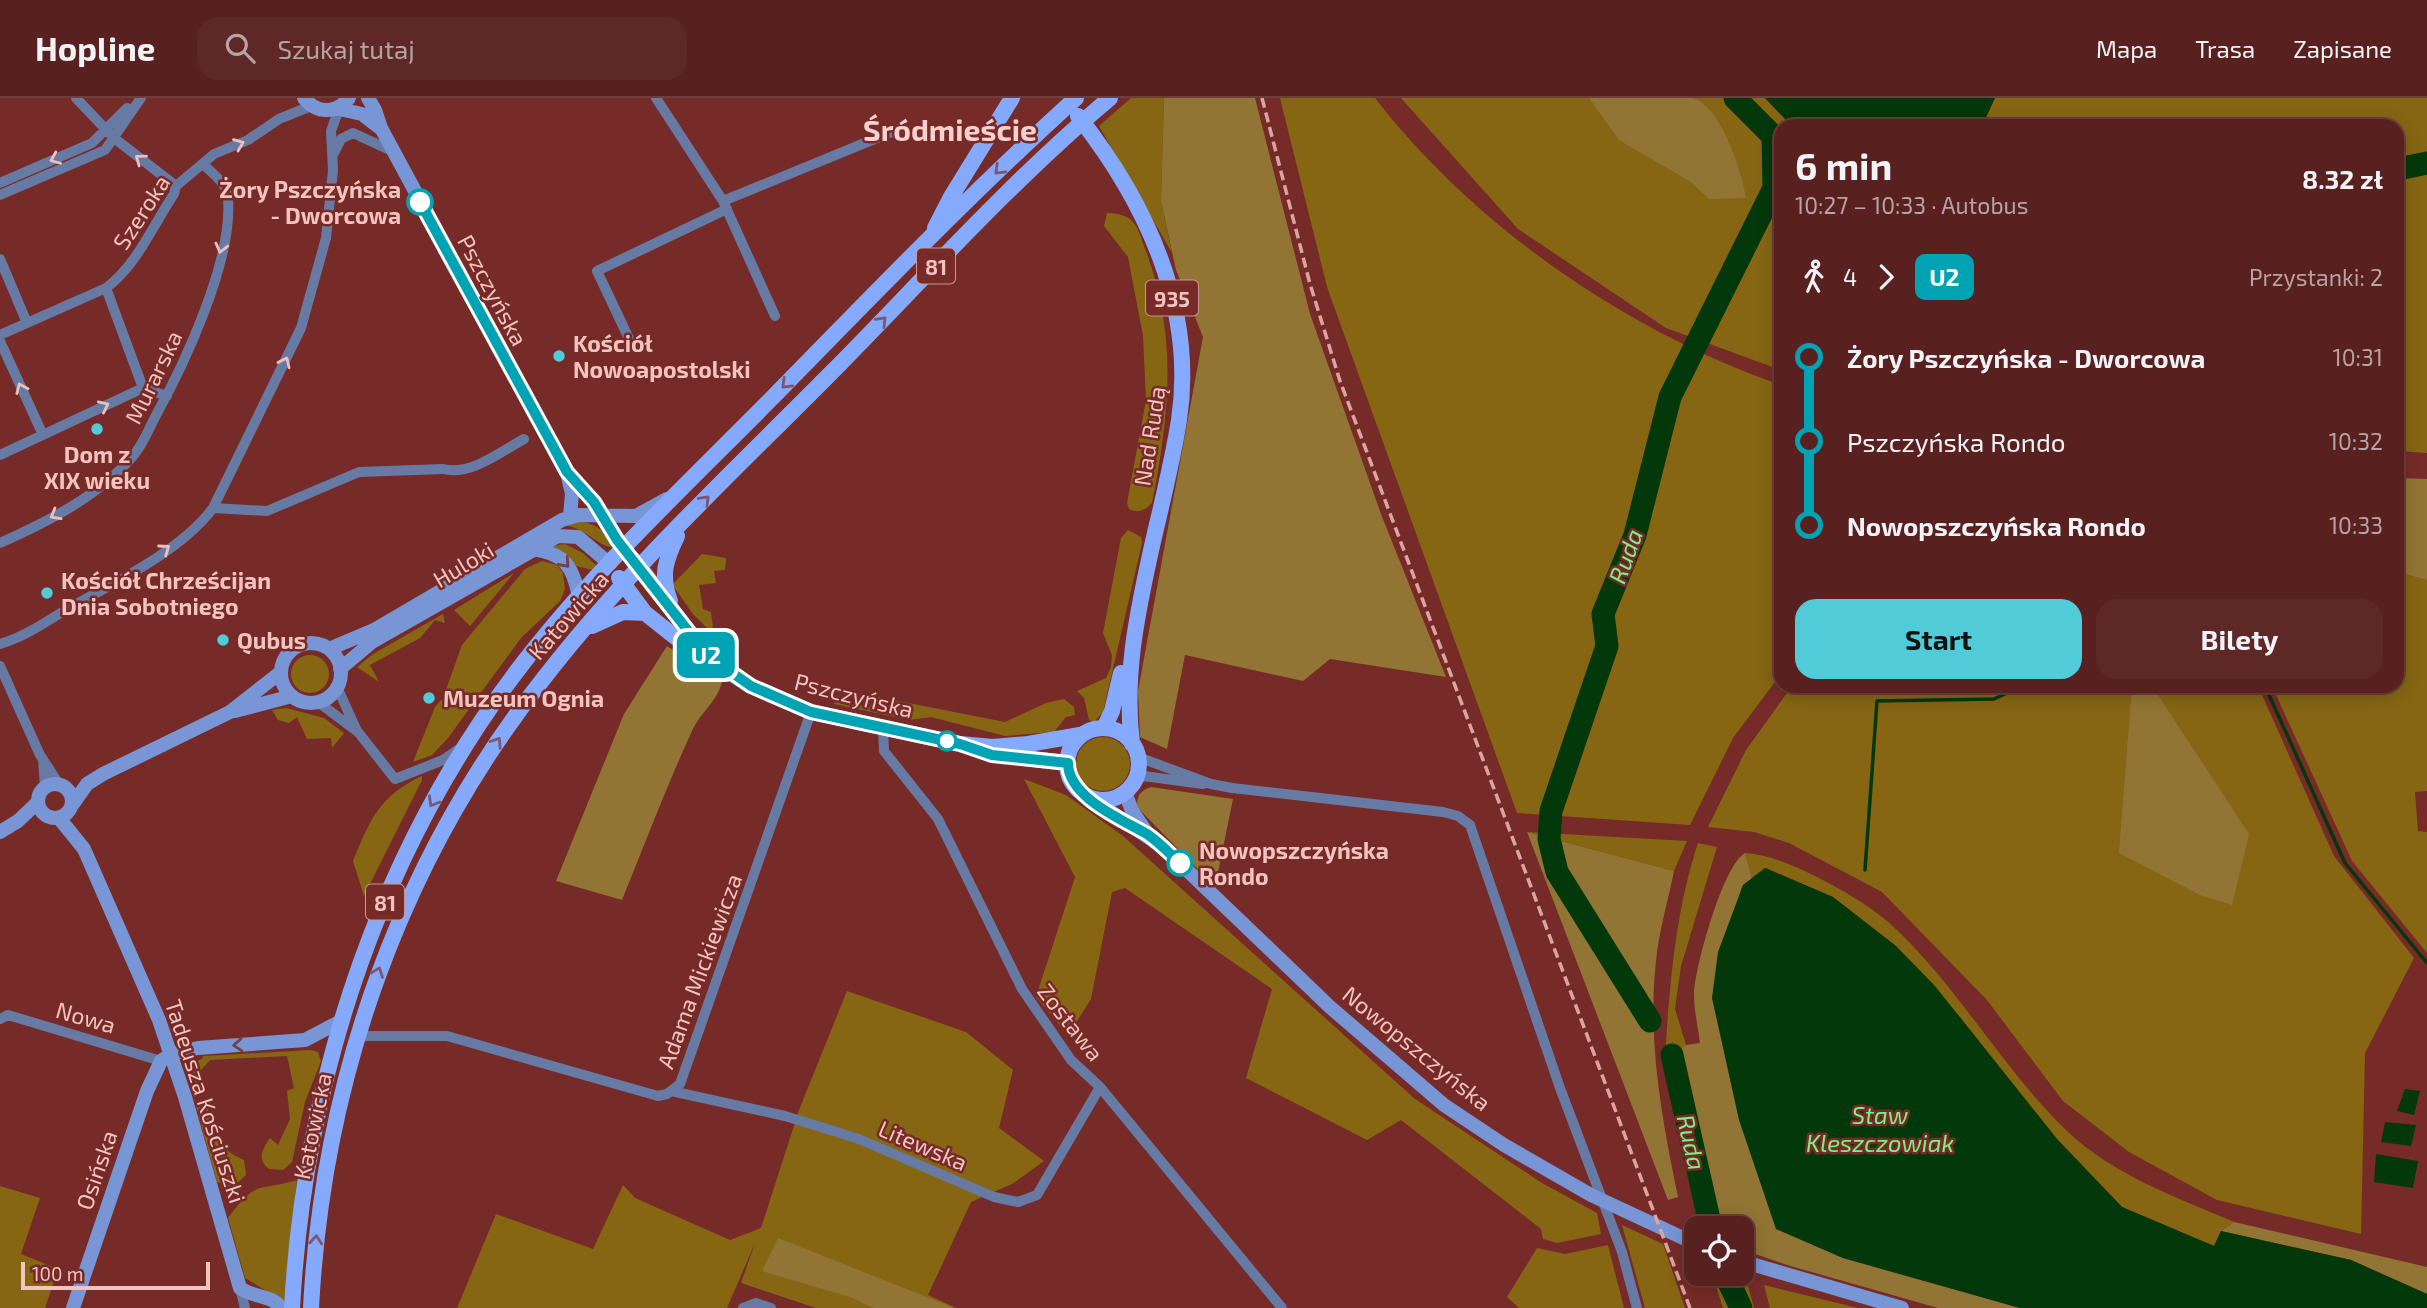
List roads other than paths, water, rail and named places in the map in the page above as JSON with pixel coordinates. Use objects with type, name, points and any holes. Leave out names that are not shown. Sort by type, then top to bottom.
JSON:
[{"type":"main road","points":[[930,239],[951,197],[1012,98]]},
{"type":"main road","name":"Nad Rudą","points":[[1064,98],[1102,146],[1149,225],[1163,263],[1177,323],[1182,386],[1179,419],[1131,640],[1104,728]]},
{"type":"main road","name":"Katowicka","points":[[292,1308],[298,1223],[308,1156],[341,1021],[370,939],[403,860],[430,806],[468,743],[527,658],[624,549],[930,239],[1076,98]]},
{"type":"main road","name":"Katowicka","points":[[311,1308],[317,1225],[327,1157],[356,1036],[388,946],[461,800],[512,720],[580,633],[640,567],[1063,139],[1107,100]]},
{"type":"main road","points":[[677,616],[666,590],[664,571],[666,558],[685,521]]},
{"type":"main road","name":"Pszczyńska","points":[[624,549],[707,655]]},
{"type":"main road","name":"Pszczyńska","points":[[610,564],[645,613],[674,636],[751,686],[811,712],[960,744],[993,747],[1080,735]]},
{"type":"main road","points":[[580,633],[616,614],[645,613]]},
{"type":"main road","name":"Nad Rudą","points":[[1131,640],[1127,699],[1135,750]]},
{"type":"main road","points":[[1125,792],[1107,799],[1088,796],[1073,783],[1068,763],[1070,750],[1080,735],[1104,728],[1118,732],[1135,750]]},
{"type":"main road","name":"Pszczyńska","points":[[960,744],[992,755],[1068,763]]},
{"type":"main road","name":"935","points":[[1125,792],[1136,775],[1135,750]]},
{"type":"street","points":[[76,98],[110,134],[176,186]]},
{"type":"street","points":[[0,195],[105,150],[110,134],[133,98]]},
{"type":"street","points":[[0,183],[110,134],[141,98]]},
{"type":"street","name":"Pszczyńska","points":[[368,98],[380,128],[567,472],[572,494],[570,516]]},
{"type":"street","points":[[656,98],[725,205],[775,316]]},
{"type":"street","points":[[308,102],[322,110],[344,104],[380,128]]},
{"type":"street","name":"Szeroka","points":[[0,334],[106,288],[121,277],[176,186],[214,154],[248,140],[308,102]]},
{"type":"street","points":[[0,644],[26,633],[151,560],[204,521],[213,508],[301,328],[326,238],[333,153],[331,131],[344,104]]},
{"type":"street","points":[[632,345],[597,271],[725,205],[899,129]]},
{"type":"street","points":[[333,153],[341,139],[353,133],[393,151]]},
{"type":"street","name":"Murarska","points":[[0,543],[31,529],[111,478],[135,455],[167,396],[205,312],[226,229],[228,197],[223,184],[204,165]]},
{"type":"street","points":[[0,259],[27,323]]},
{"type":"street","points":[[106,288],[143,387]]},
{"type":"street","points":[[0,341],[43,435]]},
{"type":"street","points":[[0,455],[143,387],[167,396]]},
{"type":"street","points":[[213,508],[267,511],[359,472],[443,469],[454,472],[474,466],[524,439]]},
{"type":"street","name":"Pszczyńska","points":[[567,472],[583,488],[624,549]]},
{"type":"street","points":[[570,516],[639,515],[680,491]]},
{"type":"street","name":"Huloki","points":[[329,649],[374,630],[570,516]]},
{"type":"street","name":"Huloki","points":[[341,669],[372,642],[532,549],[568,534],[591,545],[610,564]]},
{"type":"street","points":[[532,549],[551,552],[565,560],[573,573],[579,597]]},
{"type":"street","points":[[315,643],[329,649],[341,669],[337,687],[331,695],[318,702],[302,702],[292,696],[282,683],[281,672],[285,656],[300,645],[315,643]]},
{"type":"street","points":[[0,666],[56,786]]},
{"type":"street","points":[[230,712],[281,672]]},
{"type":"street","points":[[337,687],[358,732],[396,779],[443,760],[468,743]]},
{"type":"street","points":[[18,821],[53,817],[73,805],[85,787],[103,774],[230,712],[292,696]]},
{"type":"street","points":[[318,702],[358,732]]},
{"type":"street","name":"Adama Mickiewicza","points":[[356,1036],[447,1036],[658,1096],[671,1091],[680,1084],[811,712]]},
{"type":"street","name":"Zostawa","points":[[883,728],[884,751],[938,819],[1022,989],[1071,1060],[1100,1087],[1282,1308]]},
{"type":"street","points":[[1135,750],[1211,784]]},
{"type":"street","points":[[0,832],[18,821],[56,786],[103,774]]},
{"type":"street","points":[[1136,775],[1286,797],[1444,813],[1466,821],[1475,833],[1555,1075],[1622,1252],[1637,1308]]},
{"type":"street","name":"Tadeusza Kościuszki","points":[[56,786],[71,793],[84,849],[166,1058],[240,1288]]},
{"type":"street","name":"Nowopszczyńska","points":[[1125,792],[1132,811],[1148,835],[1391,1063],[1444,1105],[1560,1178],[1618,1210],[1684,1239]]},
{"type":"street","name":"Nowopszczyńska","points":[[1088,796],[1126,824],[1148,835]]},
{"type":"street","name":"Tadeusza Kościuszki","points":[[38,802],[84,849]]},
{"type":"street","name":"Nowa","points":[[0,1019],[8,1015],[166,1058]]},
{"type":"street","points":[[166,1058],[198,1048],[305,1040],[341,1021]]},
{"type":"street","name":"Osińska","points":[[73,1308],[147,1091],[166,1058]]},
{"type":"street","name":"Litewska","points":[[671,1091],[785,1116],[859,1139],[994,1197],[1018,1202],[1037,1195],[1100,1087]]},
{"type":"street","points":[[1754,1265],[1902,1308]]},
{"type":"street","points":[[240,1288],[245,1308]]},
{"type":"street","points":[[240,1288],[251,1295],[273,1299],[281,1308]]},
{"type":"street","points":[[743,1308],[756,1303],[771,1308]]},
{"type":"water","points":[[1765,98],[1995,98],[1985,119],[1785,119]]},
{"type":"water","name":"Staw Kleszczowiak","points":[[1765,868],[1833,897],[1896,946],[1935,986],[2057,1139],[2122,1207],[2214,1246],[2221,1231],[2351,1260],[2427,1294],[2427,1308],[2020,1308],[1843,1258],[1776,1229],[1739,1120],[1712,998],[1718,952],[1743,885]]},
{"type":"water","points":[[2405,1089],[2420,1091],[2414,1115],[2397,1111]]},
{"type":"water","points":[[2385,1122],[2416,1125],[2411,1146],[2381,1142]]},
{"type":"water","points":[[2376,1154],[2418,1161],[2413,1188],[2374,1182]]},
{"type":"waterway","name":"Ruda","points":[[1650,1021],[1557,872],[1549,839],[1551,811],[1607,646],[1603,614],[1635,535],[1670,397],[1774,188],[1773,136],[1735,98]]},
{"type":"waterway","points":[[2404,168],[2427,163]]},
{"type":"waterway","points":[[1865,870],[1877,701],[1994,699],[2007,693]]},
{"type":"waterway","points":[[2268,693],[2345,863],[2427,963]]},
{"type":"waterway","name":"Ruda","points":[[1672,1055],[1708,1216]]},
{"type":"waterway","name":"Ruda","points":[[1731,1286],[1741,1308]]},
{"type":"railway","points":[[1262,98],[1310,284],[1340,381],[1690,1308]]},
{"type":"place","name":"Żory Pszczyńska - Dworcowa","points":[[420,202]]},
{"type":"place","name":"Kościół Nowoapostolski","points":[[559,356]]},
{"type":"place","name":"Dom z XIX wieku","points":[[97,429]]},
{"type":"place","name":"Kościół Chrześcijan Dnia Sobotniego","points":[[47,593]]},
{"type":"place","name":"Qubus","points":[[223,640]]},
{"type":"place","name":"Muzeum Ognia","points":[[429,698]]},
{"type":"place","name":"Nowopszczyńska Rondo","points":[[1180,863]]},
{"type":"district","name":"Śródmieście","points":[[950,129]]}]
